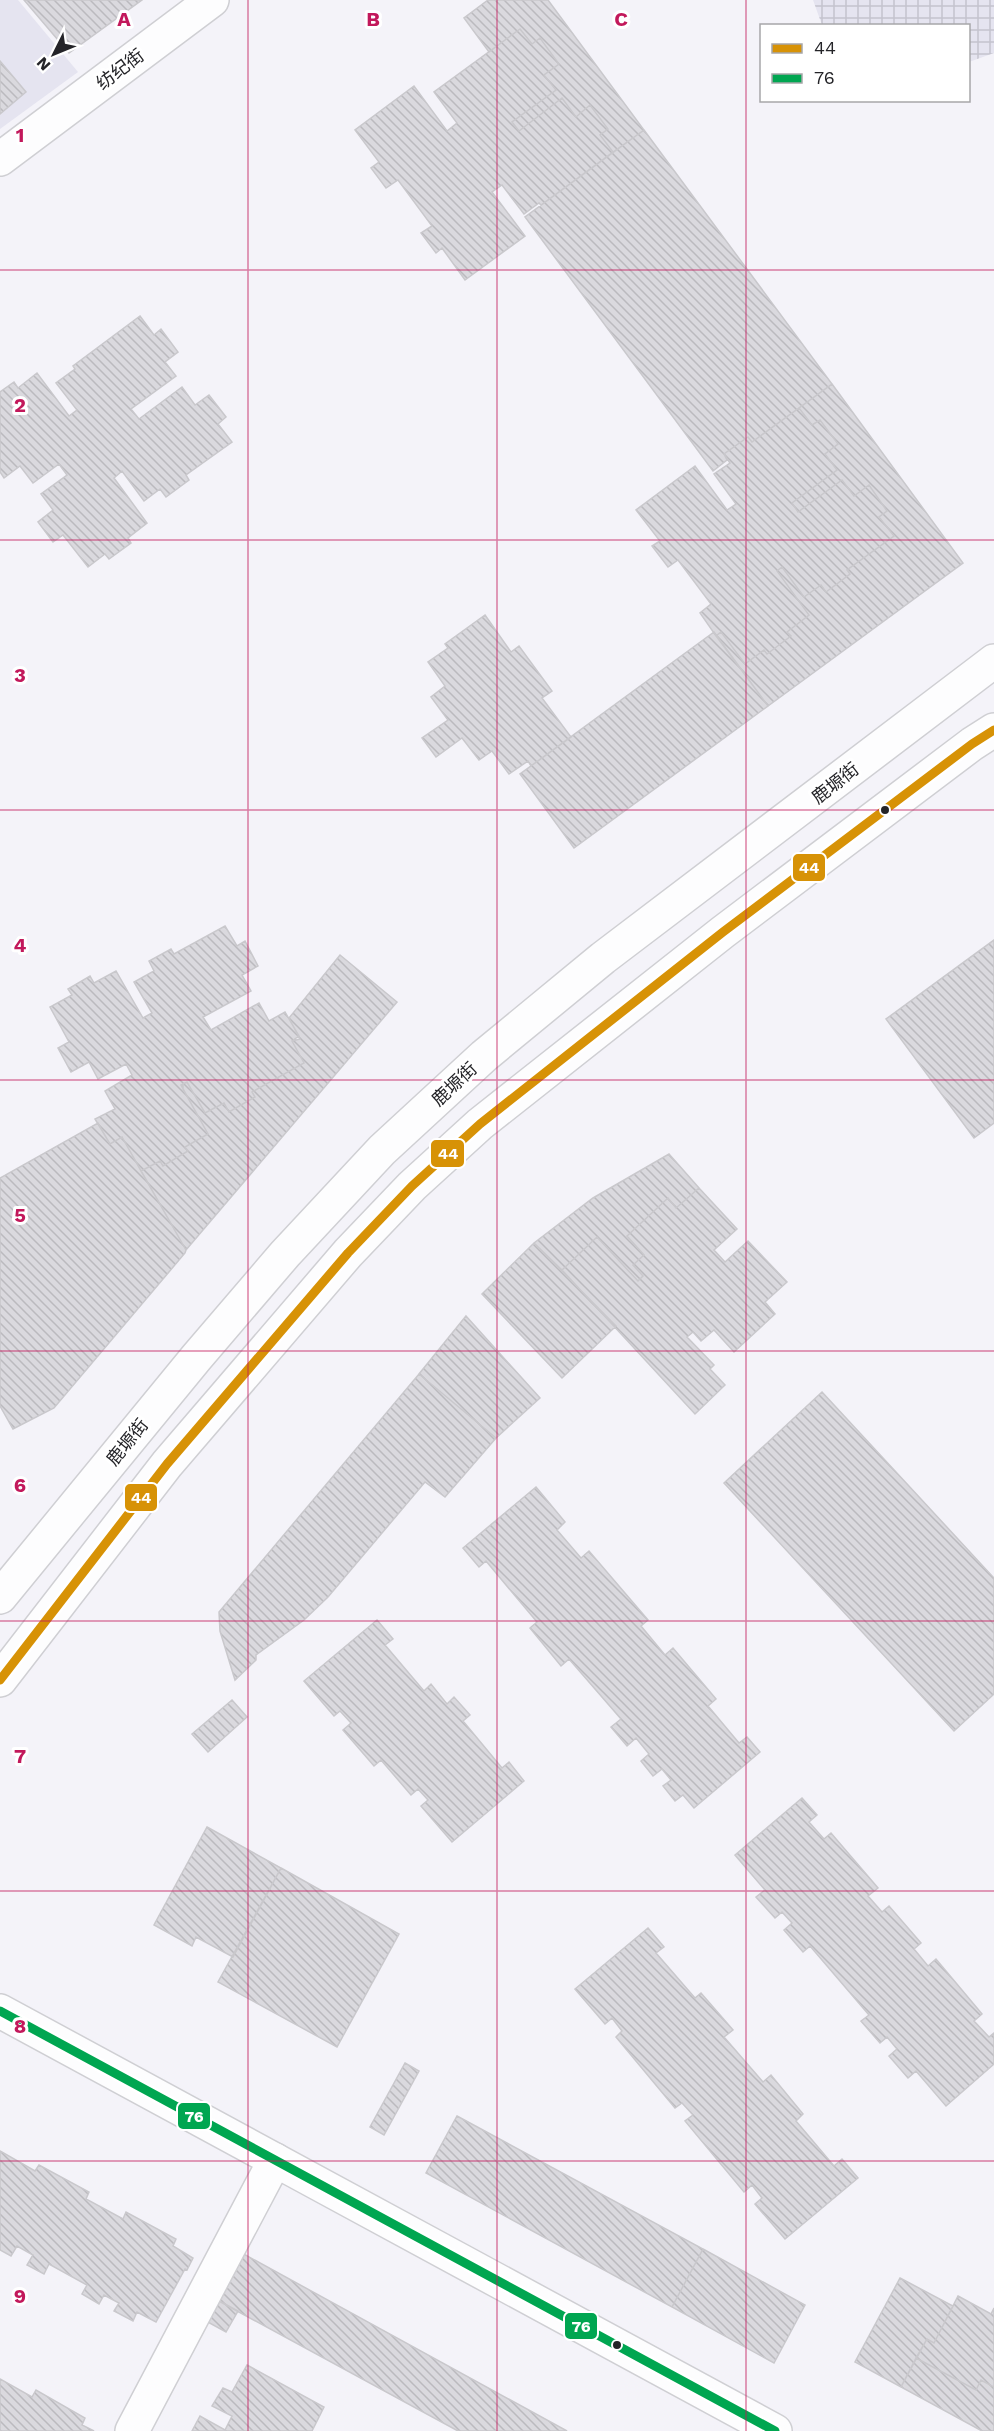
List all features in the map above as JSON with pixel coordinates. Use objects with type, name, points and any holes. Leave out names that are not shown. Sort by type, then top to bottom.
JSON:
[{"type":"street","name":"纺纪街","points":[[0,159],[212,0]]},
{"type":"street","name":"鹿塬街","points":[[0,1597],[255,1288],[382,1150],[484,1056],[603,958],[994,661]]},
{"type":"street","points":[[0,1680],[167,1464],[348,1253],[412,1186],[480,1124],[723,932],[972,744],[994,730]]},
{"type":"street","points":[[0,2011],[775,2431]]},
{"type":"street","points":[[132,2431],[275,2160]]},
{"type":"shaded area","points":[[0,0],[18,0],[78,72],[0,129]]},
{"type":"shaded area","points":[[813,0],[994,0],[994,53],[970,62],[970,24],[822,24]]},
{"type":"building","points":[[24,0],[142,0],[69,53]]},
{"type":"building","points":[[488,0],[548,0],[644,130],[613,152],[600,135],[608,129],[590,105],[576,117],[562,98],[519,131],[512,122],[556,90],[544,75],[559,64],[540,38],[532,44],[520,29],[489,52],[464,18]]},
{"type":"building","points":[[520,29],[532,44],[540,38],[559,64],[544,75],[556,90],[512,122],[519,131],[562,98],[576,117],[590,105],[608,129],[600,135],[613,152],[541,205],[539,203],[524,214],[502,185],[492,192],[525,236],[465,280],[442,248],[436,253],[421,233],[432,226],[398,180],[386,188],[371,168],[379,162],[355,130],[414,86],[447,131],[457,123],[434,92]]},
{"type":"building","points":[[0,61],[26,92],[0,114]]},
{"type":"building","points":[[644,130],[832,384],[752,442],[748,437],[724,454],[727,460],[713,471],[525,217]]},
{"type":"building","points":[[140,316],[154,335],[161,329],[178,352],[165,362],[176,376],[131,409],[139,419],[182,387],[195,405],[209,395],[226,417],[218,424],[232,442],[186,475],[189,480],[166,497],[160,489],[144,501],[122,471],[114,478],[147,523],[128,538],[131,543],[109,559],[105,554],[88,567],[63,535],[53,542],[38,522],[53,510],[41,494],[67,475],[59,464],[33,483],[20,466],[4,478],[0,472],[0,392],[14,382],[18,388],[37,373],[69,416],[77,410],[56,383],[75,369],[73,366]]},
{"type":"building","points":[[832,384],[963,563],[768,706],[716,636],[721,632],[745,664],[764,650],[767,654],[791,636],[787,632],[809,615],[777,571],[782,567],[804,597],[821,585],[826,592],[850,574],[847,570],[894,536],[879,517],[887,511],[869,485],[854,496],[842,480],[798,512],[792,503],[837,470],[825,454],[838,444],[820,420],[812,425],[799,408]]},
{"type":"building","points":[[799,408],[812,425],[820,420],[838,444],[825,454],[837,470],[792,503],[798,512],[842,480],[854,496],[869,485],[887,511],[879,517],[894,536],[847,570],[850,574],[826,592],[821,585],[804,597],[782,567],[777,571],[809,615],[787,632],[791,636],[767,654],[764,650],[745,664],[721,632],[716,636],[700,613],[711,604],[678,560],[668,567],[652,546],[660,541],[636,510],[695,466],[727,510],[736,504],[714,474],[730,463],[724,454],[748,437],[752,442]]},
{"type":"building","points":[[485,615],[511,652],[519,646],[552,691],[542,698],[571,737],[531,766],[528,761],[509,774],[492,751],[479,760],[462,738],[436,757],[422,738],[448,720],[431,697],[445,686],[428,662],[448,648],[445,644]]},
{"type":"building","points":[[714,632],[768,706],[574,848],[520,774]]},
{"type":"building","points":[[225,926],[237,946],[245,941],[258,966],[242,975],[251,991],[203,1017],[211,1030],[259,1003],[269,1021],[285,1012],[299,1036],[292,1041],[304,1063],[252,1092],[255,1097],[229,1112],[224,1103],[205,1113],[187,1082],[181,1085],[208,1134],[185,1147],[188,1151],[163,1166],[160,1161],[141,1171],[122,1137],[110,1144],[95,1119],[115,1109],[105,1091],[132,1075],[126,1064],[98,1079],[89,1062],[71,1072],[58,1048],[69,1042],[50,1007],[72,995],[68,989],[90,976],[94,983],[116,971],[143,1018],[152,1013],[134,982],[154,971],[149,961],[171,949],[174,954]]},
{"type":"building","points":[[994,940],[994,1123],[974,1138],[886,1019]]},
{"type":"building","points":[[340,955],[397,1002],[186,1250],[141,1171],[160,1161],[163,1166],[188,1151],[185,1147],[208,1134],[183,1089],[183,1084],[187,1082],[205,1113],[224,1103],[229,1112],[255,1097],[252,1092],[304,1063],[292,1041],[300,1039],[289,1018]]},
{"type":"building","points":[[98,1123],[110,1144],[122,1137],[186,1250],[54,1408],[13,1429],[0,1406],[0,1178]]},
{"type":"building","points":[[669,1154],[699,1188],[676,1208],[668,1198],[627,1236],[644,1255],[633,1265],[643,1276],[638,1281],[597,1237],[562,1270],[534,1243],[593,1198]]},
{"type":"building","points":[[699,1188],[737,1229],[714,1250],[725,1262],[748,1241],[787,1282],[765,1302],[775,1314],[734,1352],[714,1330],[701,1341],[693,1332],[687,1337],[714,1365],[710,1369],[725,1385],[695,1414],[562,1270],[597,1237],[638,1281],[643,1276],[633,1265],[644,1255],[627,1236],[668,1198],[676,1208]]},
{"type":"building","points":[[534,1243],[616,1326],[562,1378],[482,1294]]},
{"type":"building","points":[[466,1316],[540,1398],[496,1438],[419,1374]]},
{"type":"building","points":[[419,1374],[496,1438],[445,1497],[425,1482],[328,1597],[304,1620],[256,1655],[256,1660],[235,1680],[220,1631],[219,1612]]},
{"type":"building","points":[[822,1392],[994,1578],[994,1694],[954,1731],[724,1483]]},
{"type":"building","points":[[536,1487],[565,1522],[557,1530],[581,1558],[589,1551],[648,1620],[641,1626],[665,1655],[673,1648],[716,1699],[708,1706],[739,1743],[747,1737],[760,1752],[694,1808],[683,1795],[675,1801],[663,1786],[671,1780],[662,1769],[653,1776],[641,1761],[649,1754],[636,1738],[627,1746],[611,1727],[621,1719],[569,1659],[561,1666],[530,1628],[537,1622],[486,1561],[479,1567],[463,1548]]},
{"type":"building","points":[[377,1620],[393,1639],[385,1645],[424,1691],[431,1684],[447,1704],[454,1697],[470,1715],[463,1721],[502,1768],[509,1762],[524,1781],[452,1842],[421,1806],[428,1800],[418,1789],[411,1795],[381,1760],[374,1766],[343,1730],[351,1723],[340,1711],[334,1716],[304,1681]]},
{"type":"building","points":[[232,1700],[247,1717],[208,1752],[192,1734]]},
{"type":"building","points":[[802,1798],[817,1815],[809,1822],[824,1839],[831,1833],[878,1888],[868,1896],[882,1912],[889,1906],[921,1943],[914,1949],[928,1966],[936,1959],[982,2014],[974,2021],[989,2037],[994,2033],[994,2064],[946,2106],[916,2071],[908,2078],[889,2056],[897,2049],[887,2037],[880,2043],[861,2021],[869,2015],[810,1946],[803,1952],[784,1930],[792,1923],[782,1912],[775,1918],[756,1897],[765,1890],[735,1855]]},
{"type":"building","points":[[207,1827],[281,1868],[233,1957],[196,1937],[192,1946],[154,1925]]},
{"type":"building","points":[[281,1868],[399,1934],[337,2047],[218,1982]]},
{"type":"building","points":[[648,1928],[664,1947],[656,1953],[695,1998],[701,1993],[733,2030],[724,2037],[763,2082],[771,2075],[803,2114],[796,2121],[834,2166],[842,2159],[858,2178],[785,2239],[755,2204],[762,2198],[752,2185],[744,2192],[685,2121],[693,2115],[682,2103],[675,2108],[616,2037],[622,2031],[612,2018],[605,2024],[575,1989]]},
{"type":"building","points":[[405,2063],[419,2071],[384,2135],[370,2127]]},
{"type":"building","points":[[457,2116],[703,2249],[672,2307],[426,2173]]},
{"type":"building","points":[[0,2151],[35,2171],[39,2165],[89,2192],[86,2199],[123,2219],[126,2212],[176,2239],[173,2246],[193,2258],[156,2322],[137,2312],[133,2321],[114,2311],[119,2303],[104,2295],[99,2304],[82,2294],[87,2285],[49,2264],[44,2274],[27,2265],[33,2255],[17,2246],[11,2256],[0,2250]]},
{"type":"building","points":[[703,2249],[805,2305],[774,2363],[672,2307]]},
{"type":"building","points":[[240,2252],[567,2431],[458,2431],[215,2299]]},
{"type":"building","points":[[900,2278],[953,2306],[934,2343],[927,2339],[901,2387],[855,2362]]},
{"type":"building","points":[[958,2296],[991,2314],[994,2308],[994,2387],[981,2380],[976,2390],[916,2358],[927,2339],[934,2343]]},
{"type":"building","points":[[216,2299],[238,2311],[226,2332],[204,2320]]},
{"type":"building","points":[[916,2358],[976,2390],[981,2380],[994,2387],[994,2431],[982,2431],[901,2387]]},
{"type":"building","points":[[247,2365],[324,2407],[312,2431],[192,2431],[200,2416],[225,2430],[232,2416],[212,2406],[223,2388],[232,2392]]},
{"type":"building","points":[[0,2379],[32,2397],[36,2390],[85,2418],[82,2425],[94,2431],[0,2431]]},
{"type":"transit line","name":"44","points":[[0,1680],[167,1464],[348,1253],[412,1186],[480,1124],[723,932],[972,744],[994,730]]},
{"type":"transit line","name":"76","points":[[0,2011],[775,2431]]}]
